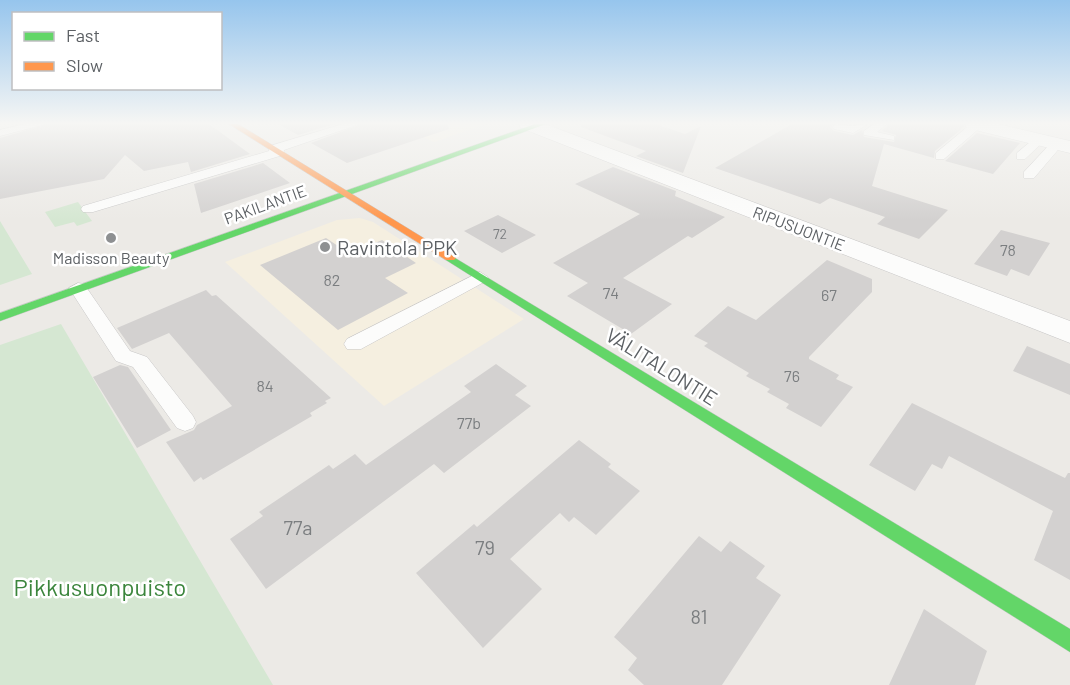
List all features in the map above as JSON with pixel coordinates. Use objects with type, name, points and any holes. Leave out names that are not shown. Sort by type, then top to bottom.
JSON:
[{"type":"street","name":"VÄLITALONTIE","points":[[285,156],[1070,641]]},
{"type":"street","name":"PAKILANTIE","points":[[0,317],[448,156]]},
{"type":"street","name":"RIPUSUONTIE","points":[[615,156],[1070,333]]},
{"type":"lane","points":[[180,176],[246,156]]},
{"type":"lane","points":[[88,209],[248,156]]},
{"type":"lane","points":[[1029,175],[1044,156]]},
{"type":"lane","points":[[354,344],[480,277]]},
{"type":"lane","points":[[78,288],[123,356],[140,362],[185,422]]},
{"type":"shaded area","points":[[360,218],[373,222],[524,319],[384,406],[225,262],[337,220]]},
{"type":"green space","points":[[78,202],[92,221],[77,226],[74,222],[55,227],[45,212]]},
{"type":"green space","points":[[0,221],[32,274],[0,285]]},
{"type":"green space","name":"Pikkusuonpuisto","points":[[61,324],[273,685],[0,685],[0,345]]},
{"type":"building","points":[[0,156],[124,156],[104,179],[0,199]]},
{"type":"building","points":[[126,156],[244,156],[191,172],[188,162],[144,171]]},
{"type":"building","points":[[334,156],[368,156],[347,163]]},
{"type":"building","points":[[636,156],[690,156],[683,173]]},
{"type":"building","points":[[736,156],[881,156],[872,186],[948,210],[919,239],[877,224],[885,217],[830,198],[820,204],[715,168]]},
{"type":"building","points":[[951,156],[1009,156],[993,174],[945,161]]},
{"type":"building","points":[[263,163],[290,183],[201,213],[194,184]]},
{"type":"building","points":[[613,167],[676,191],[675,196],[725,217],[692,238],[688,236],[623,278],[672,304],[631,334],[567,296],[588,283],[553,263],[640,214],[575,184]]},
{"type":"building","points":[[498,215],[536,235],[502,253],[464,231]]},
{"type":"building","points":[[1001,230],[1050,243],[1029,276],[1011,269],[1007,276],[974,264]]},
{"type":"building","points":[[326,238],[350,254],[382,240],[416,263],[385,278],[408,293],[338,330],[260,265]]},
{"type":"building","points":[[827,260],[872,279],[872,292],[809,357],[839,375],[836,379],[853,387],[821,427],[786,408],[789,404],[767,392],[770,389],[746,376],[749,373],[704,346],[708,343],[694,336],[728,306],[756,320]]},
{"type":"building","points":[[206,290],[212,296],[216,295],[331,398],[310,413],[312,416],[203,480],[201,477],[194,482],[166,442],[194,430],[197,425],[232,406],[169,333],[132,349],[117,328]]},
{"type":"building","points":[[1027,346],[1070,364],[1070,395],[1013,371]]},
{"type":"building","points":[[496,364],[527,386],[515,395],[531,406],[444,473],[434,464],[266,589],[230,539],[263,516],[259,512],[329,465],[333,469],[355,454],[366,465],[471,392],[464,386]]},
{"type":"building","points":[[120,365],[128,367],[171,430],[137,448],[93,377]]},
{"type":"building","points":[[912,403],[1065,478],[1070,473],[1070,580],[1034,560],[1053,511],[949,456],[942,469],[932,464],[915,491],[869,465]]},
{"type":"building","points":[[579,440],[611,464],[608,467],[640,491],[596,535],[574,517],[569,522],[560,513],[510,559],[542,589],[483,648],[416,573],[474,524],[477,527]]},
{"type":"building","points":[[699,536],[721,552],[730,541],[765,566],[756,578],[781,595],[722,685],[644,685],[628,670],[637,658],[614,637]]},
{"type":"building","points":[[924,609],[987,651],[975,685],[889,685]]},
{"type":"traffic: fast","points":[[0,317],[452,156]]},
{"type":"traffic: fast","points":[[450,258],[1070,641]]},
{"type":"traffic: slow","points":[[285,156],[450,258]]},
{"type":"place","name":"Madisson Beauty","points":[[111,238]]},
{"type":"place","name":"Ravintola PPK","points":[[325,247]]}]
